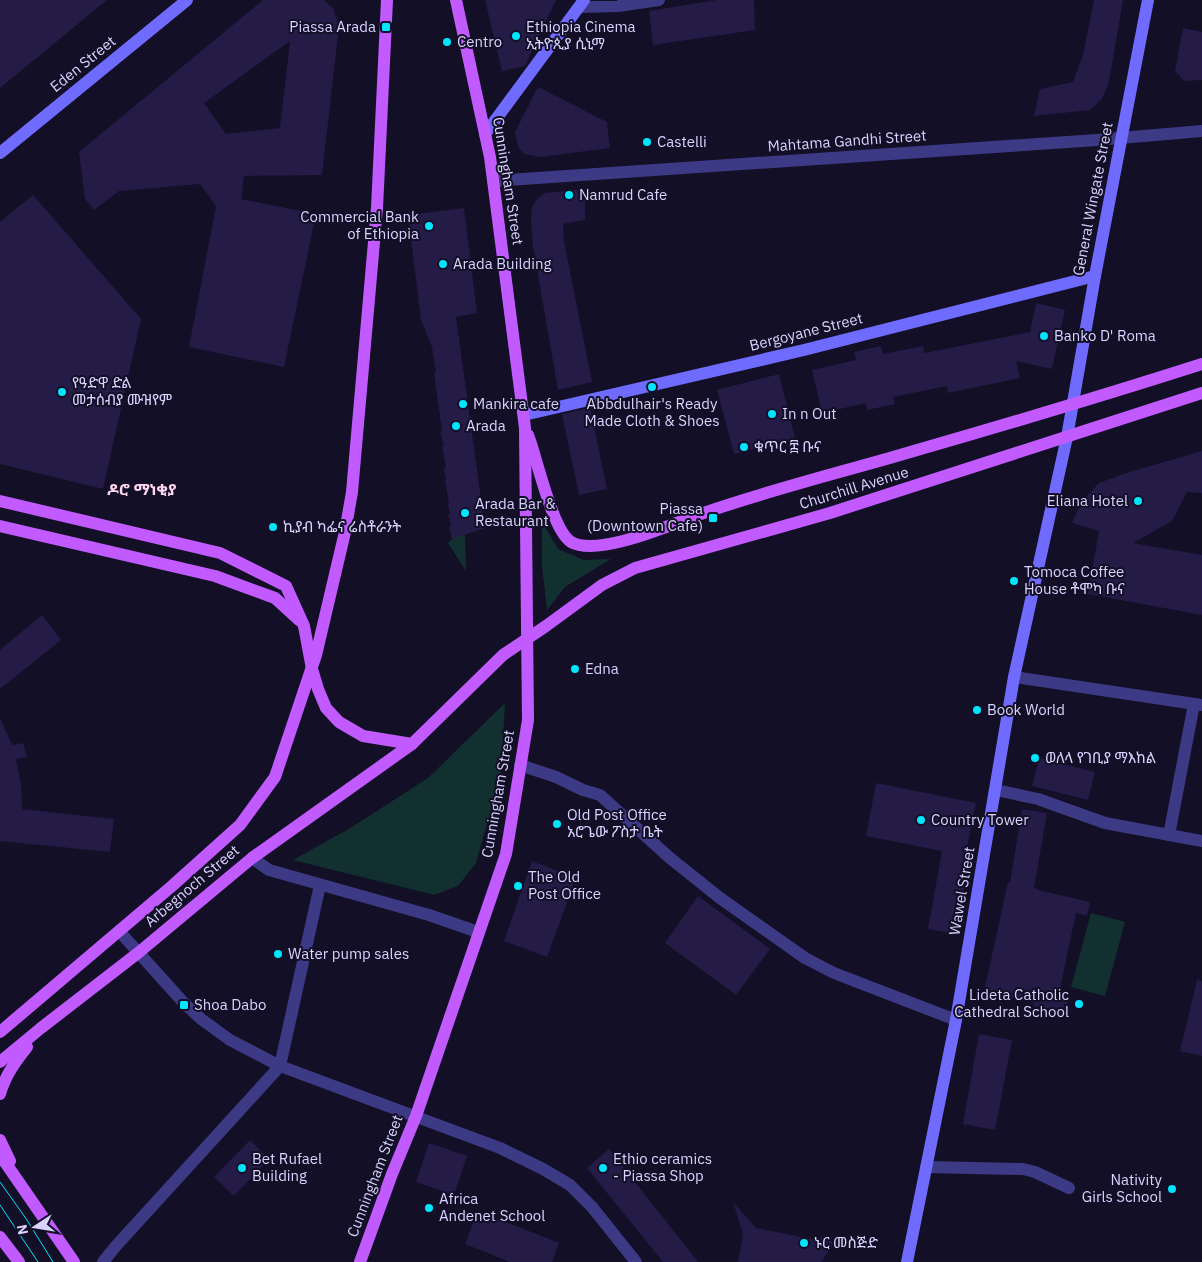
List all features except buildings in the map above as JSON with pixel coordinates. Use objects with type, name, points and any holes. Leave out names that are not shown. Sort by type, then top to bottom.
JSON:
[{"type":"main road","name":"Eden Street","points":[[0,153],[187,0]]},
{"type":"main road","name":"Arbegnoch Street","points":[[0,1032],[172,886],[240,824],[275,777],[312,669],[345,532],[352,492],[377,208],[387,0]]},
{"type":"main road","name":"Cunningham Street","points":[[360,1262],[416,1116],[506,854],[528,720],[525,422],[490,157],[456,0]]},
{"type":"main road","name":"General Wingate Street","points":[[1067,437],[1095,276],[1148,0]]},
{"type":"main road","points":[[485,134],[582,3]]},
{"type":"main road","name":"Bergoyane Street","points":[[525,422],[1095,276]]},
{"type":"main road","name":"Churchill Avenue","points":[[557,522],[564,536],[572,542],[587,546],[602,546],[821,476],[1073,405],[1202,364]]},
{"type":"main road","name":"Churchill Avenue","points":[[412,744],[504,655],[596,588],[635,568],[830,513],[1202,393]]},
{"type":"main road","name":"Cunningham Street","points":[[525,422],[557,522]]},
{"type":"main road","name":"Wawel Street","points":[[907,1262],[956,1020],[1014,677],[1067,437]]},
{"type":"main road","points":[[0,500],[220,553],[286,586],[304,626],[312,669],[326,708],[339,722],[363,736],[412,744]]},
{"type":"main road","points":[[0,526],[216,576],[275,598],[304,626]]},
{"type":"main road","name":"Arbegnoch Street","points":[[0,1062],[138,953],[252,858],[412,744]]},
{"type":"main road","points":[[0,1094],[3,1082],[15,1062],[41,1028]]},
{"type":"main road","points":[[0,1140],[22,1185]]},
{"type":"main road","points":[[0,1155],[74,1262]]},
{"type":"main road","points":[[0,1237],[19,1262]]},
{"type":"street","points":[[582,3],[618,6],[659,0]]},
{"type":"street","name":"Mahtama Gandhi Street","points":[[493,181],[1202,131]]},
{"type":"street","points":[[1014,677],[1198,705],[1169,835]]},
{"type":"street","points":[[520,765],[600,795],[670,858],[720,898],[805,958],[834,973],[956,1020]]},
{"type":"street","points":[[996,790],[1038,799],[1106,823],[1202,841]]},
{"type":"street","points":[[252,858],[269,870],[429,915],[478,932]]},
{"type":"street","points":[[103,1262],[114,1247],[280,1066],[320,885]]},
{"type":"street","points":[[119,931],[183,1002],[230,1040],[280,1066],[500,1148],[570,1185],[592,1207],[636,1262]]},
{"type":"street","points":[[926,1167],[1023,1169],[1035,1172],[1069,1188]]},
{"type":"green space","points":[[542,522],[558,549],[584,560],[611,559],[565,587],[547,610],[542,566]]},
{"type":"green space","points":[[465,534],[466,571],[448,543],[452,539]]},
{"type":"green space","points":[[505,703],[501,773],[476,863],[458,886],[434,895],[293,860],[352,827],[428,778]]},
{"type":"green space","points":[[1091,913],[1125,922],[1105,996],[1071,987]]},
{"type":"tram line","points":[[0,1182],[27,1220],[53,1262]]},
{"type":"tram line","points":[[0,1205],[38,1262]]},
{"type":"place","name":"Piassa Arada","points":[[386,27]]},
{"type":"place","name":"Ethiopia Cinema ኢትዮጲያ ሲኒማ","points":[[516,36]]},
{"type":"place","name":"Centro","points":[[447,42]]},
{"type":"place","name":"Castelli","points":[[647,142]]},
{"type":"place","name":"Namrud Cafe","points":[[569,195]]},
{"type":"place","name":"Commercial Bank of Ethiopia","points":[[429,226]]},
{"type":"place","name":"Arada Building","points":[[443,264]]},
{"type":"place","name":"Banko D' Roma","points":[[1044,336]]},
{"type":"place","name":"Abbdulhair's Ready Made Cloth & Shoes","points":[[652,387]]},
{"type":"place","name":"የዓድዋ ድል መታሰብያ ሙዝየም","points":[[62,392]]},
{"type":"place","name":"Mankira cafe","points":[[463,404]]},
{"type":"place","name":"In n Out","points":[[772,414]]},
{"type":"place","name":"Arada","points":[[456,426]]},
{"type":"place","name":"ቁጥር ፰ ቡና","points":[[744,447]]},
{"type":"place","name":"Eliana Hotel","points":[[1138,501]]},
{"type":"place","name":"Arada Bar & Restaurant","points":[[465,513]]},
{"type":"place","name":"Piassa (Downtown Cafe)","points":[[713,518]]},
{"type":"place","name":"ኪያብ ካፌና ሬስቶራንት","points":[[273,527]]},
{"type":"place","name":"Tomoca Coffee House ቶሞካ ቡና","points":[[1014,581]]},
{"type":"place","name":"Edna","points":[[575,669]]},
{"type":"place","name":"Book World","points":[[977,710]]},
{"type":"place","name":"ወለላ የገቢያ ማእከል","points":[[1035,758]]},
{"type":"place","name":"Country Tower","points":[[921,820]]},
{"type":"place","name":"Old Post Office አሮጌው ፖስታ ቤት","points":[[557,824]]},
{"type":"place","name":"The Old Post Office","points":[[518,886]]},
{"type":"place","name":"Water pump sales","points":[[278,954]]},
{"type":"place","name":"Lideta Catholic Cathedral School","points":[[1079,1004]]},
{"type":"place","name":"Shoa Dabo","points":[[184,1005]]},
{"type":"place","name":"Bet Rufael Building","points":[[242,1168]]},
{"type":"place","name":"Ethio ceramics - Piassa Shop","points":[[603,1168]]},
{"type":"place","name":"Nativity Girls School","points":[[1172,1189]]},
{"type":"place","name":"Africa Andenet School","points":[[429,1208]]},
{"type":"place","name":"ኑር መስጅድ","points":[[804,1243]]},
{"type":"district","name":"ዶሮ ማነቂያ","points":[[142,489]]}]
